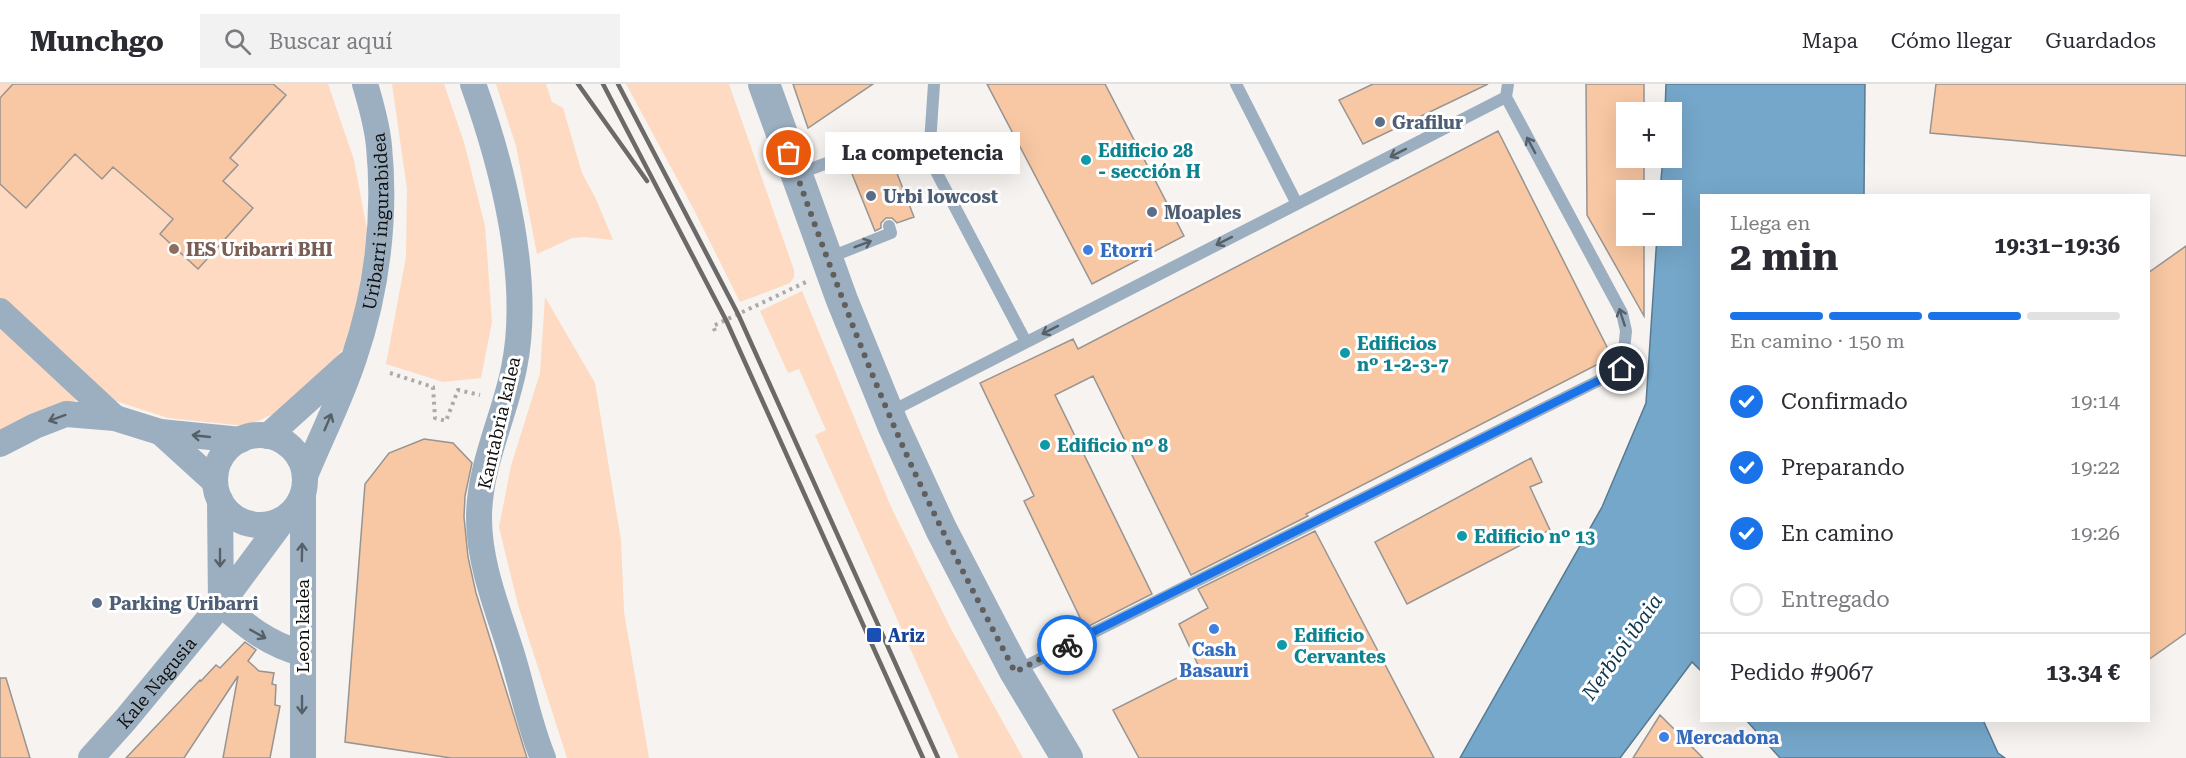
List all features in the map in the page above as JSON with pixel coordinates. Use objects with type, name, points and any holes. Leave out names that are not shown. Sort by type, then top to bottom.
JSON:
[{"type":"street","name":"Uribarri ingurabidea","points":[[304,485],[354,359],[373,285],[380,231],[382,188],[379,144],[365,84]]},
{"type":"street","name":"Kantabria kalea","points":[[473,84],[496,159],[509,214],[516,263],[518,336],[507,400],[488,458],[484,478],[479,517],[482,557],[543,758]]},
{"type":"street","points":[[764,84],[829,264],[889,412],[941,529],[1015,672],[1067,758]]},
{"type":"street","points":[[0,311],[115,418]]},
{"type":"street","points":[[268,436],[354,359]]},
{"type":"street","points":[[0,444],[34,426],[66,414],[115,418],[160,432],[241,440]]},
{"type":"street","points":[[160,432],[217,491],[228,512],[240,521],[255,525],[270,525],[284,519]]},
{"type":"street","points":[[302,653],[287,649],[249,629],[220,603],[216,469],[230,447],[241,440],[254,436],[268,436],[281,441],[293,450],[301,462],[304,485]]},
{"type":"street","name":"Kale Nagusia","points":[[91,758],[155,685],[284,519],[296,508],[304,485]]},
{"type":"street","name":"Leon kalea","points":[[303,758],[304,485]]},
{"type":"lane","points":[[934,84],[929,158],[1026,342]]},
{"type":"lane","points":[[1236,84],[1297,204]]},
{"type":"lane","points":[[1015,672],[1622,369],[1626,331],[1622,313],[1506,98],[1508,84]]},
{"type":"lane","points":[[889,412],[1506,98]]},
{"type":"lane","points":[[796,175],[860,153]]},
{"type":"lane","points":[[829,264],[891,233],[889,226]]},
{"type":"path","points":[[715,331],[713,326],[751,308],[829,264]]},
{"type":"path","points":[[751,308],[753,314]]},
{"type":"path","points":[[390,374],[433,387],[435,418],[446,421],[458,390],[507,400]]},
{"type":"shaded area","name":"IES Uribarri BHI","points":[[0,84],[328,84],[354,160],[368,235],[350,339],[303,401],[246,426],[168,418],[91,393],[0,436]]},
{"type":"shaded area","points":[[392,84],[444,84],[464,142],[485,226],[492,322],[481,378],[443,382],[386,364],[406,257],[407,189]]},
{"type":"shaded area","points":[[496,84],[546,84],[552,102],[563,108],[582,173],[613,240],[572,238],[537,254],[516,146]]},
{"type":"shaded area","points":[[626,84],[729,84],[794,270],[794,277],[790,283],[740,302],[693,208]]},
{"type":"shaded area","points":[[802,291],[891,507],[951,629],[1023,758],[959,758],[815,435],[826,430],[799,369],[788,373],[760,311]]},
{"type":"shaded area","points":[[545,297],[595,383],[621,540],[624,612],[649,758],[567,758],[518,605],[499,527],[511,466],[540,373]]},
{"type":"water","name":"Nerbioi ibaia","points":[[1666,84],[1865,84],[1864,194],[1700,194],[1700,670],[1692,662],[1620,758],[1460,758],[1602,507],[1646,403],[1656,246],[1682,246],[1682,180],[1661,180],[1662,168],[1682,168],[1682,102],[1665,102]]},
{"type":"water","points":[[1748,722],[1984,722],[1998,753],[2005,758],[1780,758]]},
{"type":"building","points":[[13,84],[273,84],[286,95],[230,158],[238,165],[223,181],[253,208],[198,269],[160,234],[173,219],[113,167],[102,179],[75,154],[26,208],[0,184],[0,98]]},
{"type":"building","points":[[793,84],[873,84],[808,128]]},
{"type":"building","name":"Edificio 28 - sección H","points":[[987,84],[1105,84],[1184,236],[1092,284]]},
{"type":"building","name":"Grafilur","points":[[1373,84],[1488,84],[1363,144],[1339,100]]},
{"type":"building","points":[[1586,84],[1644,84],[1644,102],[1616,102],[1616,168],[1644,168],[1644,180],[1616,180],[1616,246],[1644,246],[1644,316],[1587,215]]},
{"type":"building","points":[[1936,84],[2186,84],[2186,156],[1930,133]]},
{"type":"building","name":"Edificios nº 1-2-3-7","points":[[1498,131],[1612,357],[1191,575],[1093,376],[1055,395],[1152,594],[1085,628],[1024,501],[1034,496],[980,383],[1073,339],[1078,349]]},
{"type":"building","points":[[886,145],[914,217],[897,223],[892,218],[886,218],[881,223],[881,228],[875,231],[848,164],[857,161],[864,162],[869,152]]},
{"type":"building","points":[[2186,246],[2186,633],[2150,659],[2150,272]]},
{"type":"building","points":[[424,439],[453,443],[472,463],[465,496],[464,517],[468,557],[476,593],[527,758],[451,758],[345,742],[365,484],[389,453]]},
{"type":"building","name":"Edificio nº 13","points":[[1531,458],[1542,482],[1530,487],[1550,530],[1407,604],[1375,542]]},
{"type":"building","name":"Edificio Cervantes","points":[[1315,531],[1434,758],[1139,758],[1113,710],[1199,667],[1179,624],[1208,608],[1198,589]]},
{"type":"building","points":[[245,642],[256,650],[248,661],[259,671],[274,673],[272,684],[276,685],[275,705],[280,706],[270,758],[223,758],[238,676],[184,758],[126,758],[200,680],[216,665],[220,668]]},
{"type":"building","points":[[0,678],[6,678],[30,758],[0,758]]},
{"type":"building","name":"Mercadona","points":[[1660,715],[1703,758],[1633,758]]},
{"type":"railway","points":[[578,84],[647,181]]},
{"type":"railway","points":[[603,84],[726,320],[923,758]]},
{"type":"railway","points":[[618,84],[738,314],[938,758]]},
{"type":"way so far","points":[[789,153],[842,300],[893,425],[941,529],[1015,672],[1067,645]]},
{"type":"place","name":"Grafilur","points":[[1380,122]]},
{"type":"place","name":"La competencia","points":[[789,153]]},
{"type":"place","name":"Edificio 28 - sección H","points":[[1086,160]]},
{"type":"place","name":"Urbi lowcost","points":[[871,196]]},
{"type":"place","name":"Moaples","points":[[1152,212]]},
{"type":"place","name":"IES Uribarri BHI","points":[[174,249]]},
{"type":"place","name":"Etorri","points":[[1088,250]]},
{"type":"place","name":"Edificios nº 1-2-3-7","points":[[1345,353]]},
{"type":"place","name":"Edificio nº 8","points":[[1045,445]]},
{"type":"place","name":"Edificio nº 13","points":[[1462,536]]},
{"type":"place","name":"Parking Uribarri","points":[[97,603]]},
{"type":"place","name":"Cash Basauri","points":[[1214,629]]},
{"type":"place","name":"Ariz","points":[[874,635]]},
{"type":"place","name":"Edificio Cervantes","points":[[1282,645]]},
{"type":"place","name":"Mercadona","points":[[1664,737]]},
{"type":"route","points":[[1067,645],[1622,369]]}]
